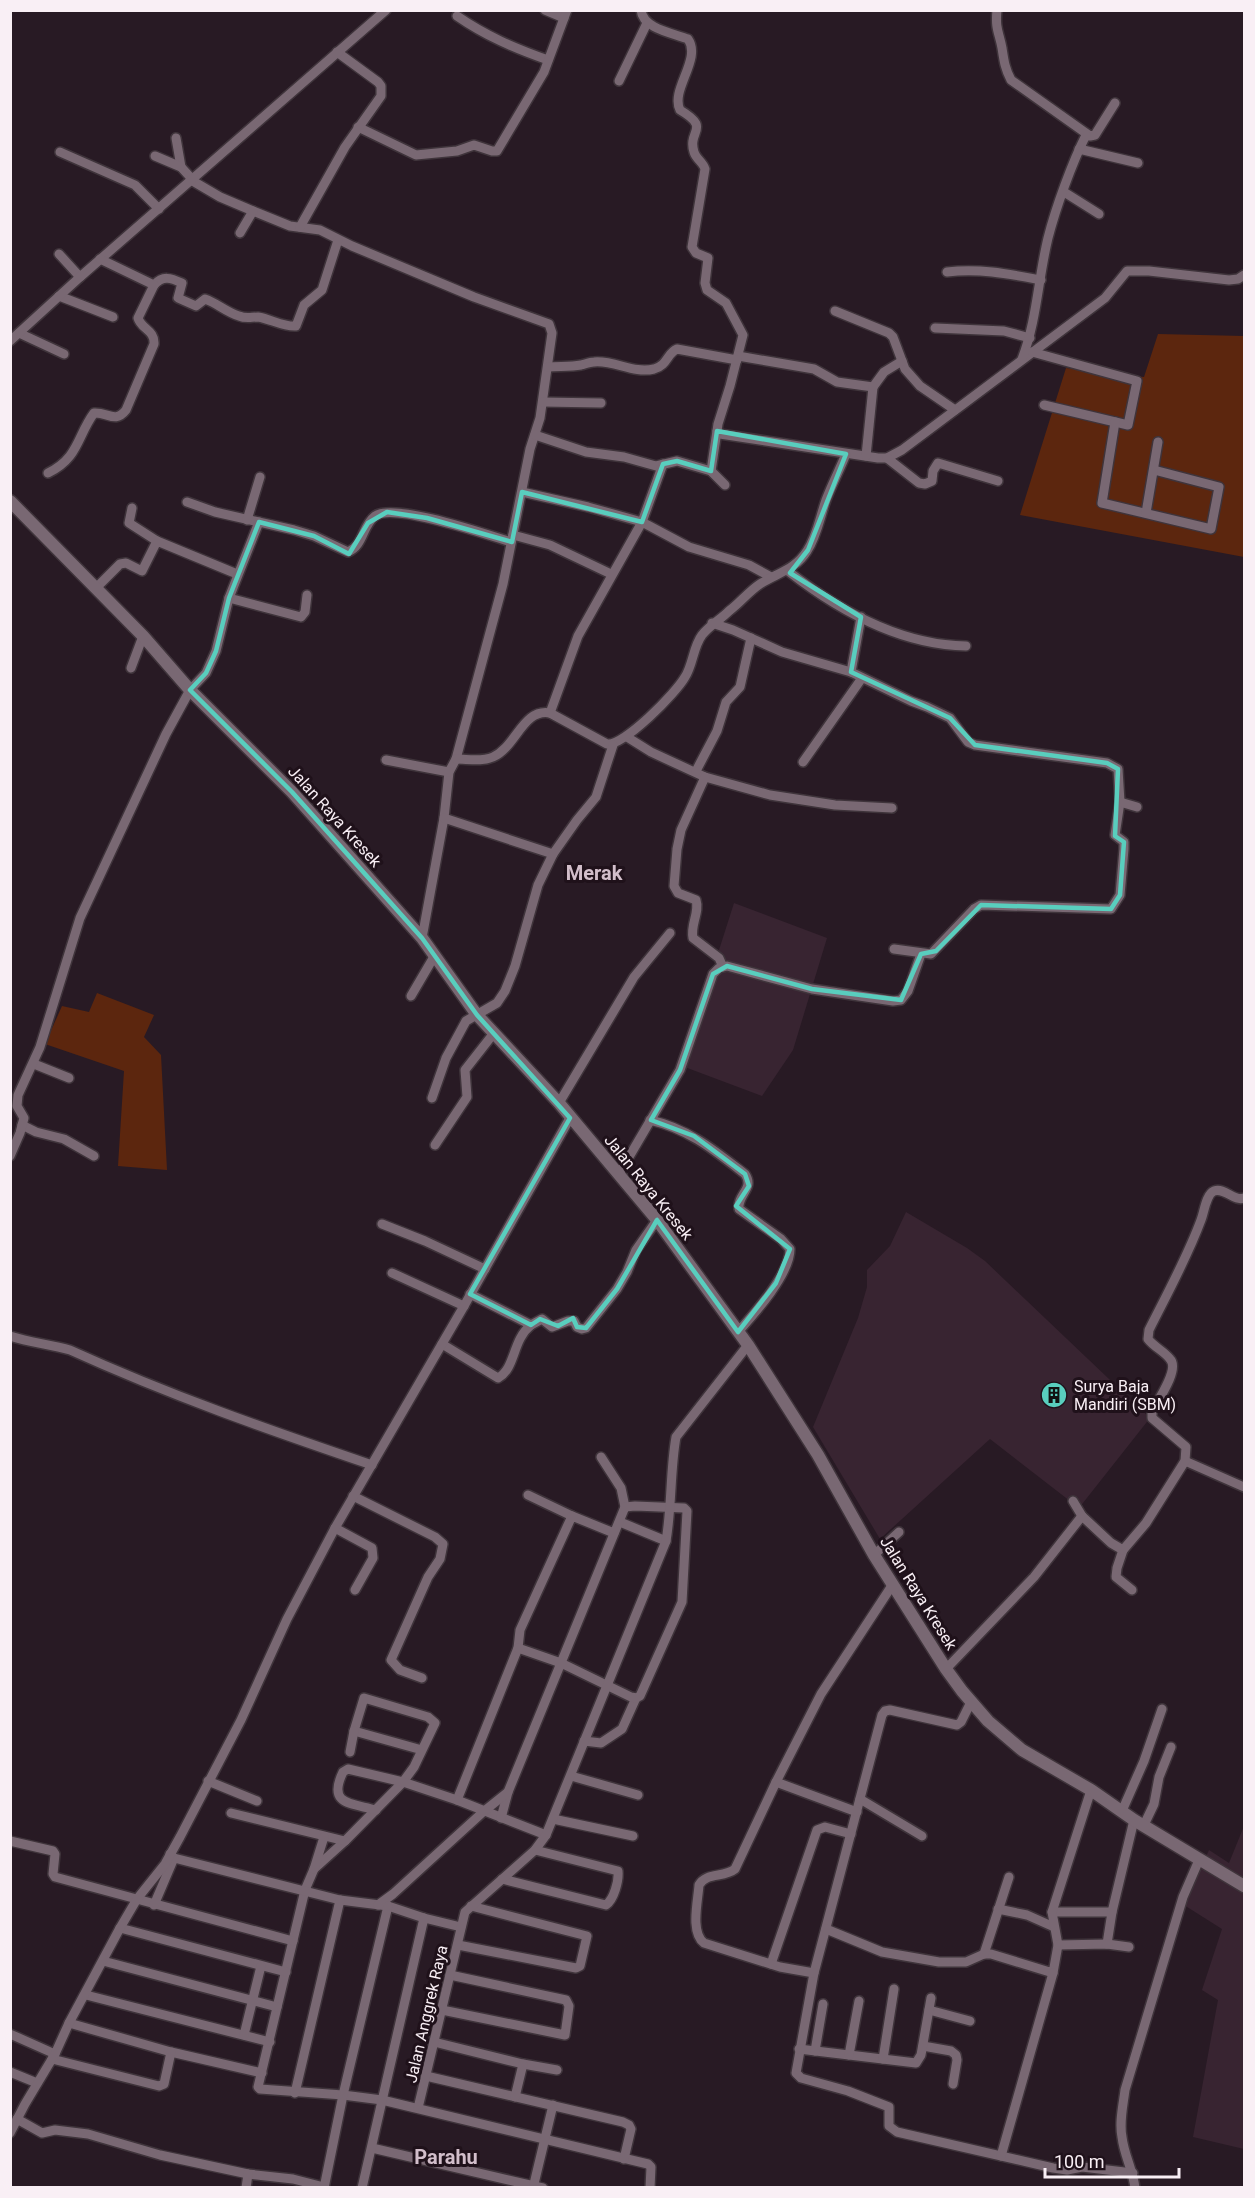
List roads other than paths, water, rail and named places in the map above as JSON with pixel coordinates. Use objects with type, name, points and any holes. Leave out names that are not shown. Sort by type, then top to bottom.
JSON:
[{"type":"main road","name":"Jalan Raya Kresek","points":[[10,501],[142,636],[190,690],[292,792],[422,938],[477,1015],[559,1103],[657,1220],[748,1345],[822,1461],[874,1554],[946,1669],[971,1702],[988,1721],[1022,1750],[1245,1886]]},
{"type":"street","points":[[10,341],[59,296],[78,275],[100,259],[153,203],[192,180],[386,10]]},
{"type":"street","points":[[358,127],[416,155],[457,151],[474,145],[497,151],[538,82],[565,14],[545,10]]},
{"type":"street","points":[[641,10],[642,18],[647,23],[688,39],[692,44],[692,55],[678,102],[680,110],[694,118],[697,123],[693,149],[705,169],[692,247],[696,253],[708,258],[705,283],[707,290],[726,303],[743,335],[717,424],[711,471]]},
{"type":"street","points":[[997,10],[996,30],[1001,46],[1003,66],[1011,80],[1086,135],[1095,135],[1115,103]]},
{"type":"street","points":[[457,16],[491,38],[548,60]]},
{"type":"street","points":[[619,81],[647,23]]},
{"type":"street","points":[[300,227],[358,127],[381,96],[381,86],[337,52]]},
{"type":"street","points":[[1022,359],[1030,338],[1048,238],[1086,135]]},
{"type":"street","points":[[176,138],[181,166],[192,180],[220,197],[290,226],[320,230],[338,240],[474,297],[549,324],[552,333],[543,402],[503,584],[456,759],[449,772],[444,818],[422,938]]},
{"type":"street","points":[[1079,149],[1138,164]]},
{"type":"street","points":[[60,152],[135,185],[153,203]]},
{"type":"street","points":[[155,156],[181,166]]},
{"type":"street","points":[[1064,192],[1100,214]]},
{"type":"street","points":[[240,233],[253,211]]},
{"type":"street","points":[[48,473],[61,467],[78,446],[94,413],[117,418],[126,410],[154,344],[150,331],[141,325],[138,318],[154,285],[161,279],[169,278],[182,283],[178,298],[196,306],[205,299],[218,303],[239,316],[258,317],[296,326],[304,305],[322,290],[338,240]]},
{"type":"street","points":[[59,254],[78,275]]},
{"type":"street","points":[[100,259],[154,285]]},
{"type":"street","points":[[947,272],[969,269],[1041,280]]},
{"type":"street","points":[[887,458],[902,450],[1105,298],[1127,271],[1149,271],[1229,280],[1241,277],[1245,287]]},
{"type":"street","points":[[59,296],[113,317]]},
{"type":"street","points":[[835,311],[889,333],[905,369],[920,386],[955,410]]},
{"type":"street","points":[[936,328],[1004,331],[1030,338]]},
{"type":"street","points":[[19,333],[64,354]]},
{"type":"street","points":[[548,367],[595,362],[612,363],[632,369],[652,369],[661,366],[677,349],[814,369],[837,382],[873,387]]},
{"type":"street","points":[[1032,352],[1137,381],[1128,425],[1044,405]]},
{"type":"street","points":[[866,456],[873,387],[884,372],[902,361]]},
{"type":"street","points":[[543,402],[601,403]]},
{"type":"street","points":[[1115,422],[1102,503],[1211,529],[1219,487],[1154,470]]},
{"type":"street","points":[[717,431],[725,436],[887,458],[919,483],[925,484],[932,481],[938,463],[998,481]]},
{"type":"street","points":[[535,435],[586,452],[624,457],[656,465],[677,461],[711,471],[724,485]]},
{"type":"street","points":[[1146,513],[1158,442]]},
{"type":"street","points":[[456,759],[485,759],[495,756],[506,748],[530,717],[541,711],[607,744],[613,745],[627,737],[685,678],[700,638],[712,623],[730,611],[750,590],[771,577],[788,571],[798,563],[808,550],[846,454]]},
{"type":"street","points":[[549,713],[578,636],[610,574],[642,522],[663,464]]},
{"type":"street","points":[[247,520],[260,477]]},
{"type":"street","points":[[522,492],[642,522],[689,547],[749,565],[771,577]]},
{"type":"street","points":[[188,502],[215,512],[314,536],[348,552],[359,545],[368,524],[377,514],[387,512],[427,518],[550,545],[610,574]]},
{"type":"street","points":[[132,508],[129,523],[157,541],[237,574]]},
{"type":"street","points":[[10,1156],[24,1118],[17,1106],[18,1095],[34,1064],[80,918],[166,734],[190,690],[206,673],[216,651],[237,574],[259,522]]},
{"type":"street","points":[[96,588],[120,564],[126,563],[142,571],[157,541]]},
{"type":"street","points":[[788,571],[810,588],[861,617],[924,642],[944,646],[966,646]]},
{"type":"street","points":[[229,598],[301,617],[305,612],[307,595]]},
{"type":"street","points":[[851,672],[861,617]]},
{"type":"street","points":[[712,623],[782,652],[851,672],[950,718],[968,742],[975,745],[1042,753],[1113,765],[1118,769],[1120,802],[1115,835],[1124,842],[1124,849],[1120,895],[1111,909],[981,905],[968,915],[932,954],[894,949]]},
{"type":"street","points":[[131,668],[142,636]]},
{"type":"street","points":[[723,967],[719,958],[693,938],[692,926],[698,908],[696,900],[678,893],[674,886],[677,849],[681,830],[726,702],[740,687],[751,638]]},
{"type":"street","points":[[803,762],[862,678]]},
{"type":"street","points":[[627,737],[651,752],[700,774],[770,795],[835,805],[892,808]]},
{"type":"street","points":[[432,1098],[442,1068],[465,1021],[497,1003],[505,991],[515,966],[538,885],[553,854],[596,797],[613,745]]},
{"type":"street","points":[[386,760],[449,772]]},
{"type":"street","points":[[1120,802],[1137,807]]},
{"type":"street","points":[[444,818],[553,854]]},
{"type":"street","points":[[559,1103],[634,977],[670,933]]},
{"type":"street","points":[[619,1174],[680,1070],[713,974],[723,967],[813,989],[892,1001],[901,1000],[908,991],[921,954]]},
{"type":"street","points":[[411,996],[435,956]]},
{"type":"street","points":[[435,1144],[467,1097],[464,1076],[467,1065],[494,1033]]},
{"type":"street","points":[[34,1064],[69,1078]]},
{"type":"street","points":[[154,1905],[172,1856],[208,1780],[241,1720],[287,1619],[335,1528],[570,1118]]},
{"type":"street","points":[[650,1120],[675,1127],[694,1136],[745,1174],[749,1180],[749,1186],[738,1203],[739,1209],[781,1239],[790,1249],[790,1256],[776,1283],[760,1307],[738,1332]]},
{"type":"street","points":[[22,1125],[36,1132],[64,1139],[94,1156]]},
{"type":"street","points":[[1132,1590],[1116,1577],[1123,1550],[1146,1523],[1185,1461],[1186,1447],[1152,1418],[1152,1412],[1173,1372],[1174,1365],[1172,1360],[1148,1339],[1149,1330],[1202,1220],[1210,1194],[1220,1190],[1237,1198],[1245,1198]]},
{"type":"street","points":[[442,1344],[498,1378],[513,1358],[514,1347],[531,1325],[542,1319],[552,1327],[574,1321],[577,1327],[586,1328],[617,1289],[636,1250],[657,1220]]},
{"type":"street","points":[[382,1224],[485,1269]]},
{"type":"street","points":[[392,1273],[464,1306]]},
{"type":"street","points":[[470,1294],[531,1325]]},
{"type":"street","points":[[10,1336],[34,1344],[70,1350],[232,1418],[372,1465]]},
{"type":"street","points":[[172,1856],[340,1900],[388,1906],[460,1927],[465,1912],[534,1850],[546,1835],[666,1541],[671,1508],[676,1437],[748,1345]]},
{"type":"street","points":[[501,1818],[508,1792],[625,1507],[621,1488],[601,1457]]},
{"type":"street","points":[[1185,1461],[1245,1487]]},
{"type":"street","points":[[528,1495],[614,1533]]},
{"type":"street","points":[[353,1496],[435,1537],[443,1544],[440,1559],[428,1577],[390,1660],[400,1670],[422,1678]]},
{"type":"street","points":[[1073,1501],[1082,1516],[1111,1543],[1123,1550]]},
{"type":"street","points":[[584,1741],[606,1742],[622,1729],[636,1698],[640,1696],[682,1602],[687,1511],[684,1508],[625,1507]]},
{"type":"street","points":[[457,1800],[518,1648],[520,1630],[572,1516]]},
{"type":"street","points":[[946,1669],[1034,1577],[1082,1516]]},
{"type":"street","points":[[620,1522],[666,1541]]},
{"type":"street","points":[[335,1528],[372,1548],[374,1552],[355,1590]]},
{"type":"street","points":[[874,1554],[900,1532]]},
{"type":"street","points":[[814,1973],[771,1964],[704,1943],[698,1936],[699,1885],[702,1880],[735,1869],[821,1694],[893,1584]]},
{"type":"street","points":[[518,1648],[561,1663],[636,1698]]},
{"type":"street","points":[[314,1869],[403,1782],[435,1723],[433,1719],[364,1698],[350,1752]]},
{"type":"street","points":[[971,1702],[961,1722],[957,1725],[890,1710],[885,1711],[882,1715],[814,1973],[796,2071],[799,2076],[889,2106],[889,2126],[892,2129],[1060,2169],[1083,2167],[1133,2173]]},
{"type":"street","points":[[1122,1811],[1144,1761],[1162,1708]]},
{"type":"street","points":[[354,1731],[422,1750]]},
{"type":"street","points":[[1107,1944],[1112,1912],[1139,1822],[1154,1804],[1159,1777],[1171,1747]]},
{"type":"street","points":[[376,1810],[343,1801],[338,1797],[343,1772],[348,1769],[403,1782],[457,1800],[546,1835]]},
{"type":"street","points":[[571,1776],[638,1795]]},
{"type":"street","points":[[208,1780],[257,1801]]},
{"type":"street","points":[[776,1782],[857,1812]]},
{"type":"street","points":[[1001,2156],[1053,1972],[1058,1945],[1052,1912],[1090,1790]]},
{"type":"street","points":[[378,1905],[508,1792]]},
{"type":"street","points":[[860,1799],[922,1836]]},
{"type":"street","points":[[231,1814],[345,1841]]},
{"type":"street","points":[[553,1819],[633,1836]]},
{"type":"street","points":[[771,1964],[817,1830],[825,1827],[851,1834]]},
{"type":"street","points":[[324,1837],[305,1890],[258,2084],[260,2089],[382,2100],[648,2164],[651,2167],[650,2187]]},
{"type":"street","points":[[10,1841],[53,1851],[55,1854],[52,1874],[55,1877],[293,1941]]},
{"type":"street","points":[[502,1879],[606,1905],[610,1901],[618,1871],[534,1850]]},
{"type":"street","points":[[10,2133],[120,1928],[137,1899],[172,1856]]},
{"type":"street","points":[[1135,2187],[1122,2138],[1125,2090],[1183,1898],[1199,1860]]},
{"type":"street","points":[[984,1954],[1009,1877]]},
{"type":"street","points":[[295,2093],[340,1900]]},
{"type":"street","points":[[17,2119],[42,2133],[55,2130],[88,2134],[160,2155],[285,2183],[324,2187],[343,2095],[388,1906]]},
{"type":"street","points":[[458,1945],[576,1968],[580,1966],[587,1936],[471,1906]]},
{"type":"street","points":[[998,1910],[1027,1916],[1054,1927]]},
{"type":"street","points":[[1052,1912],[1112,1912]]},
{"type":"street","points":[[362,2187],[424,1918]]},
{"type":"street","name":"Jalan Anggrek Raya","points":[[418,2108],[458,1945],[460,1927]]},
{"type":"street","points":[[120,1928],[286,1972]]},
{"type":"street","points":[[826,1929],[882,1952],[939,1962],[966,1962],[984,1954],[1001,1956],[1053,1972]]},
{"type":"street","points":[[1058,1945],[1107,1944],[1129,1947]]},
{"type":"street","points":[[103,1961],[277,2007]]},
{"type":"street","points":[[244,2035],[261,1966]]},
{"type":"street","points":[[442,2010],[565,2035],[569,2006],[566,2000],[450,1975]]},
{"type":"street","points":[[883,2060],[894,1989]]},
{"type":"street","points":[[86,1995],[270,2042]]},
{"type":"street","points":[[799,2049],[916,2063],[920,2059],[931,1998]]},
{"type":"street","points":[[849,2055],[859,2001]]},
{"type":"street","points":[[815,2051],[823,2004]]},
{"type":"street","points":[[929,2010],[970,2021]]},
{"type":"street","points":[[69,2023],[171,2052],[262,2073]]},
{"type":"street","points":[[10,2034],[53,2056],[159,2086],[164,2084],[171,2052]]},
{"type":"street","points":[[434,2042],[557,2070]]},
{"type":"street","points":[[923,2046],[951,2051],[956,2055],[953,2084]]},
{"type":"street","points":[[515,2097],[523,2064]]},
{"type":"street","points":[[10,2072],[37,2083]]},
{"type":"street","points":[[426,2076],[623,2122],[632,2130],[624,2159]]},
{"type":"street","points":[[372,2148],[536,2187],[553,2105]]},
{"type":"street","points":[[246,2187],[248,2174]]},
{"type":"place","name":"Surya Baja Mandiri (SBM)","points":[[1054,1395]]},
{"type":"district","name":"Merak","points":[[594,873]]},
{"type":"district","name":"Parahu","points":[[446,2157]]}]
